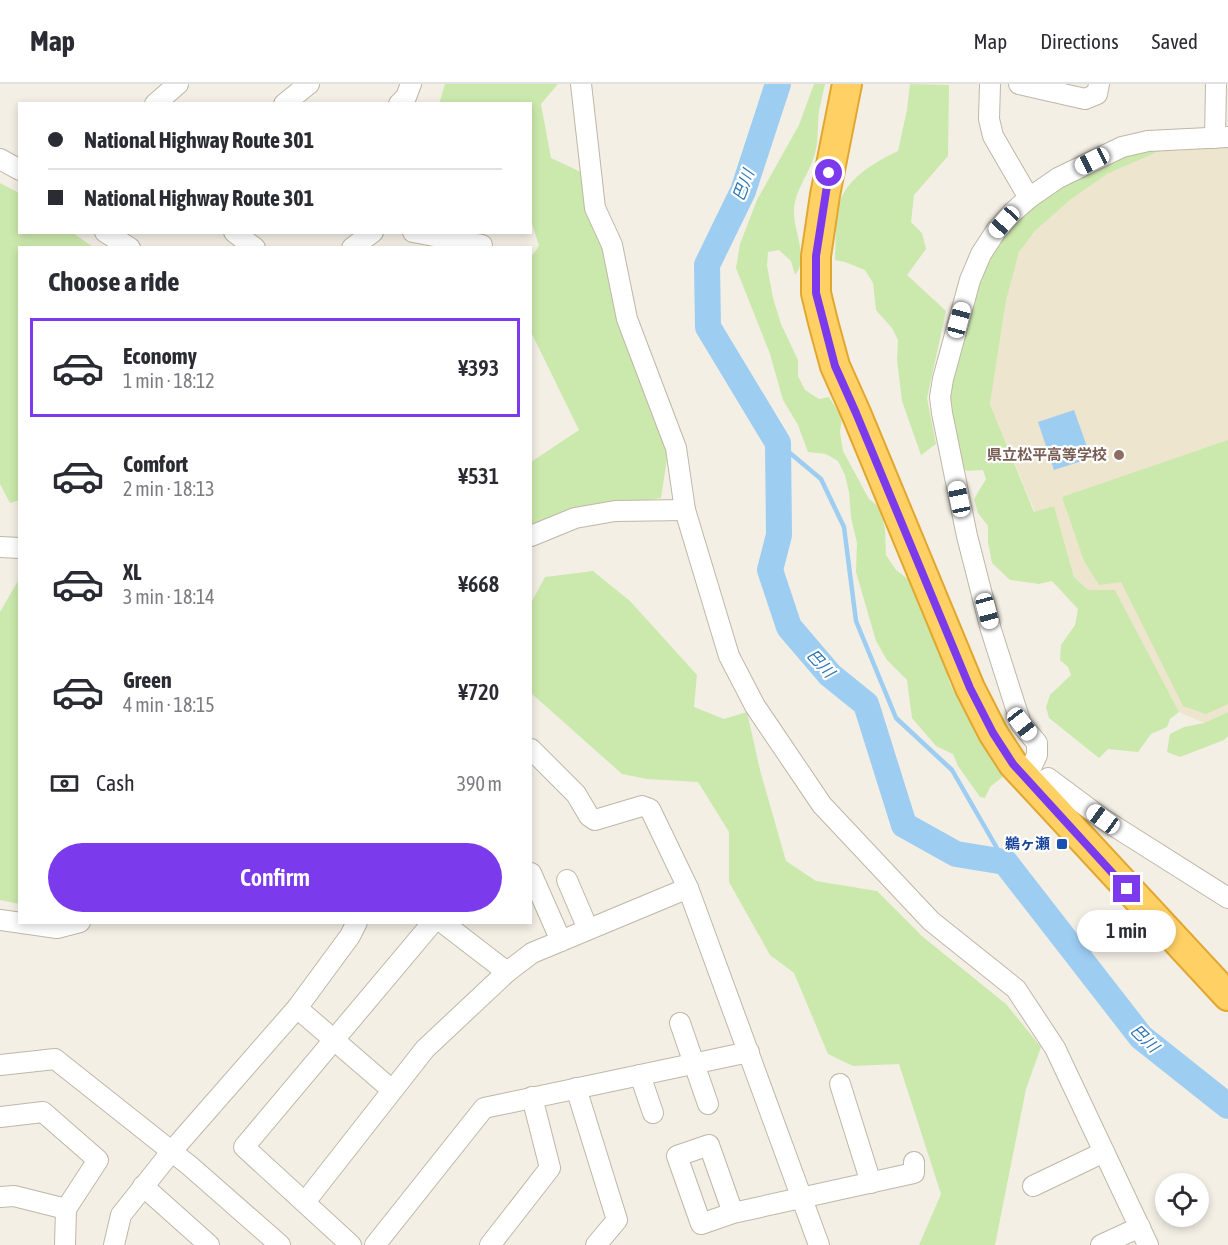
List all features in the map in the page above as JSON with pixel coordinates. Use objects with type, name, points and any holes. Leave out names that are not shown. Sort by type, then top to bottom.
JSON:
[{"type":"highway","points":[[847,84],[825,195],[816,256],[816,293],[835,366],[970,688],[993,733],[1013,764],[1228,996]]},
{"type":"street","points":[[286,102],[309,84]]},
{"type":"street","points":[[401,102],[406,98],[411,84]]},
{"type":"street","points":[[581,84],[595,208],[612,245],[627,319],[676,448],[685,510],[729,656],[755,706],[822,805],[931,921],[1016,989],[1055,1048],[1148,1245]]},
{"type":"street","points":[[990,84],[989,119],[993,136],[1029,198]]},
{"type":"street","points":[[1019,84],[1085,99],[1097,94],[1099,84]]},
{"type":"street","points":[[1216,84],[1221,138],[1148,141],[1122,147],[1058,178],[1029,198],[996,231],[981,254],[970,280],[940,397],[967,536],[992,630],[1022,724],[1037,743],[1031,783],[1048,778],[1103,819],[1228,898]]},
{"type":"street","points":[[0,159],[18,169]]},
{"type":"street","points":[[108,234],[127,246]]},
{"type":"street","points":[[355,246],[370,234]]},
{"type":"street","points":[[424,234],[482,246]]},
{"type":"street","points":[[532,536],[576,518],[605,513],[685,510]]},
{"type":"street","points":[[0,547],[18,548]]},
{"type":"street","points":[[532,750],[576,794],[589,816],[595,820],[642,806],[650,808],[688,888],[819,1245]]},
{"type":"street","points":[[532,875],[561,941]]},
{"type":"street","points":[[567,880],[588,929]]},
{"type":"street","points":[[305,1202],[425,1049],[507,972],[532,953],[688,888]]},
{"type":"street","points":[[0,920],[18,923]]},
{"type":"street","points":[[28,924],[57,928],[73,924]]},
{"type":"street","points":[[114,1245],[121,1215],[171,1152],[297,1008],[350,936],[356,924]]},
{"type":"street","points":[[351,1245],[244,1148],[431,924]]},
{"type":"street","points":[[445,924],[507,972]]},
{"type":"street","points":[[297,1008],[392,1090]]},
{"type":"street","points":[[680,1023],[708,1104]]},
{"type":"street","points":[[375,1245],[484,1108],[749,1052]]},
{"type":"street","points":[[0,1065],[55,1059],[171,1152],[280,1245]]},
{"type":"street","points":[[640,1074],[653,1113]]},
{"type":"street","points":[[840,1083],[871,1183]]},
{"type":"street","points":[[576,1088],[617,1220],[596,1245]]},
{"type":"street","points":[[490,1245],[550,1168],[532,1097]]},
{"type":"street","points":[[0,1117],[43,1112],[98,1160],[66,1209],[65,1245]]},
{"type":"street","points":[[1033,1186],[1104,1152]]},
{"type":"street","points":[[733,1213],[914,1173],[914,1162]]},
{"type":"street","points":[[143,1186],[209,1245]]},
{"type":"street","points":[[0,1197],[14,1196],[66,1209]]},
{"type":"street","points":[[1101,1245],[1140,1227]]},
{"type":"shaded area","name":"県立松平高等学校","points":[[1228,145],[1228,712],[1204,723],[1179,712],[1115,590],[1088,590],[1074,577],[1054,506],[1035,512],[990,404],[1006,301],[1019,252],[1035,231],[1070,200],[1107,174],[1169,147]]},
{"type":"green space","points":[[445,84],[558,84],[541,104],[551,158],[581,172],[587,209],[606,243],[668,452],[661,498],[567,512],[532,528],[532,461],[579,430],[532,334],[532,256],[539,246],[532,223],[532,102],[440,102]]},
{"type":"green space","points":[[814,84],[825,84],[819,111],[816,151],[797,195],[794,208],[801,260],[795,275],[791,261],[779,250],[768,252],[767,266],[773,298],[781,324],[798,360],[798,376],[805,390],[819,399],[829,397],[842,418],[840,432],[843,451],[869,499],[880,508],[885,529],[886,555],[896,570],[917,586],[940,647],[950,684],[968,718],[1005,775],[990,787],[985,798],[980,797],[958,766],[953,754],[936,746],[912,718],[907,680],[887,660],[876,641],[856,572],[857,543],[845,475],[838,461],[826,454],[808,452],[798,425],[783,400],[770,354],[736,268],[740,244],[757,200],[799,125]]},
{"type":"green space","points":[[910,84],[949,85],[948,156],[914,195],[911,222],[922,233],[926,249],[907,275],[946,311],[927,398],[936,444],[921,455],[902,401],[897,360],[898,340],[892,328],[876,310],[873,283],[865,270],[835,260],[836,218],[840,201],[845,191],[859,175],[898,151]]},
{"type":"green space","points":[[1169,147],[1107,174],[1070,200],[1035,231],[1019,252],[1006,301],[990,404],[1034,512],[1054,506],[1074,577],[1088,590],[1115,590],[1179,712],[1170,719],[1167,727],[1151,734],[1138,752],[1108,749],[1099,758],[1049,718],[1046,707],[1050,695],[1071,675],[1068,667],[1060,660],[1061,645],[1075,625],[1078,609],[1052,581],[1039,584],[1010,580],[992,563],[988,526],[978,513],[974,499],[986,479],[983,470],[967,471],[961,466],[947,412],[949,379],[988,254],[1017,217],[1060,185],[1121,153]]},
{"type":"green space","points":[[0,183],[18,192],[18,234],[74,234],[92,246],[18,246],[18,501],[10,503],[0,484]]},
{"type":"green space","points":[[1228,440],[1228,704],[1206,714],[1183,706],[1121,582],[1099,585],[1084,561],[1062,497]]},
{"type":"green space","points":[[593,571],[630,601],[697,675],[694,707],[724,719],[747,712],[760,770],[786,861],[816,881],[877,891],[923,937],[1006,1004],[1041,1047],[1026,1089],[995,1245],[919,1245],[941,1194],[899,1064],[853,1066],[828,1054],[794,973],[770,955],[729,882],[729,832],[698,782],[647,779],[622,774],[532,694],[532,601],[545,577]]},
{"type":"green space","points":[[18,581],[18,904],[0,900],[0,612]]},
{"type":"green space","points":[[1228,712],[1228,736],[1224,740],[1180,757],[1167,752],[1170,734]]},
{"type":"water","points":[[1074,410],[1091,458],[1054,470],[1038,422]]},
{"type":"waterway","name":"巴川","points":[[778,84],[743,191],[707,265],[708,327],[778,443],[779,535],[770,570],[789,627],[830,675],[866,704],[904,825],[956,854],[1005,862],[1141,1037],[1228,1106]]},
{"type":"waterway","points":[[778,443],[821,479],[844,527],[856,621],[896,718],[952,770],[1005,862]]},
{"type":"place","name":"県立松平高等学校","points":[[1119,455]]},
{"type":"place","name":"鵜ヶ瀬","points":[[1062,844]]},
{"type":"route","points":[[829,173],[816,256],[816,293],[835,366],[970,688],[993,733],[1013,764],[1127,889]]}]
